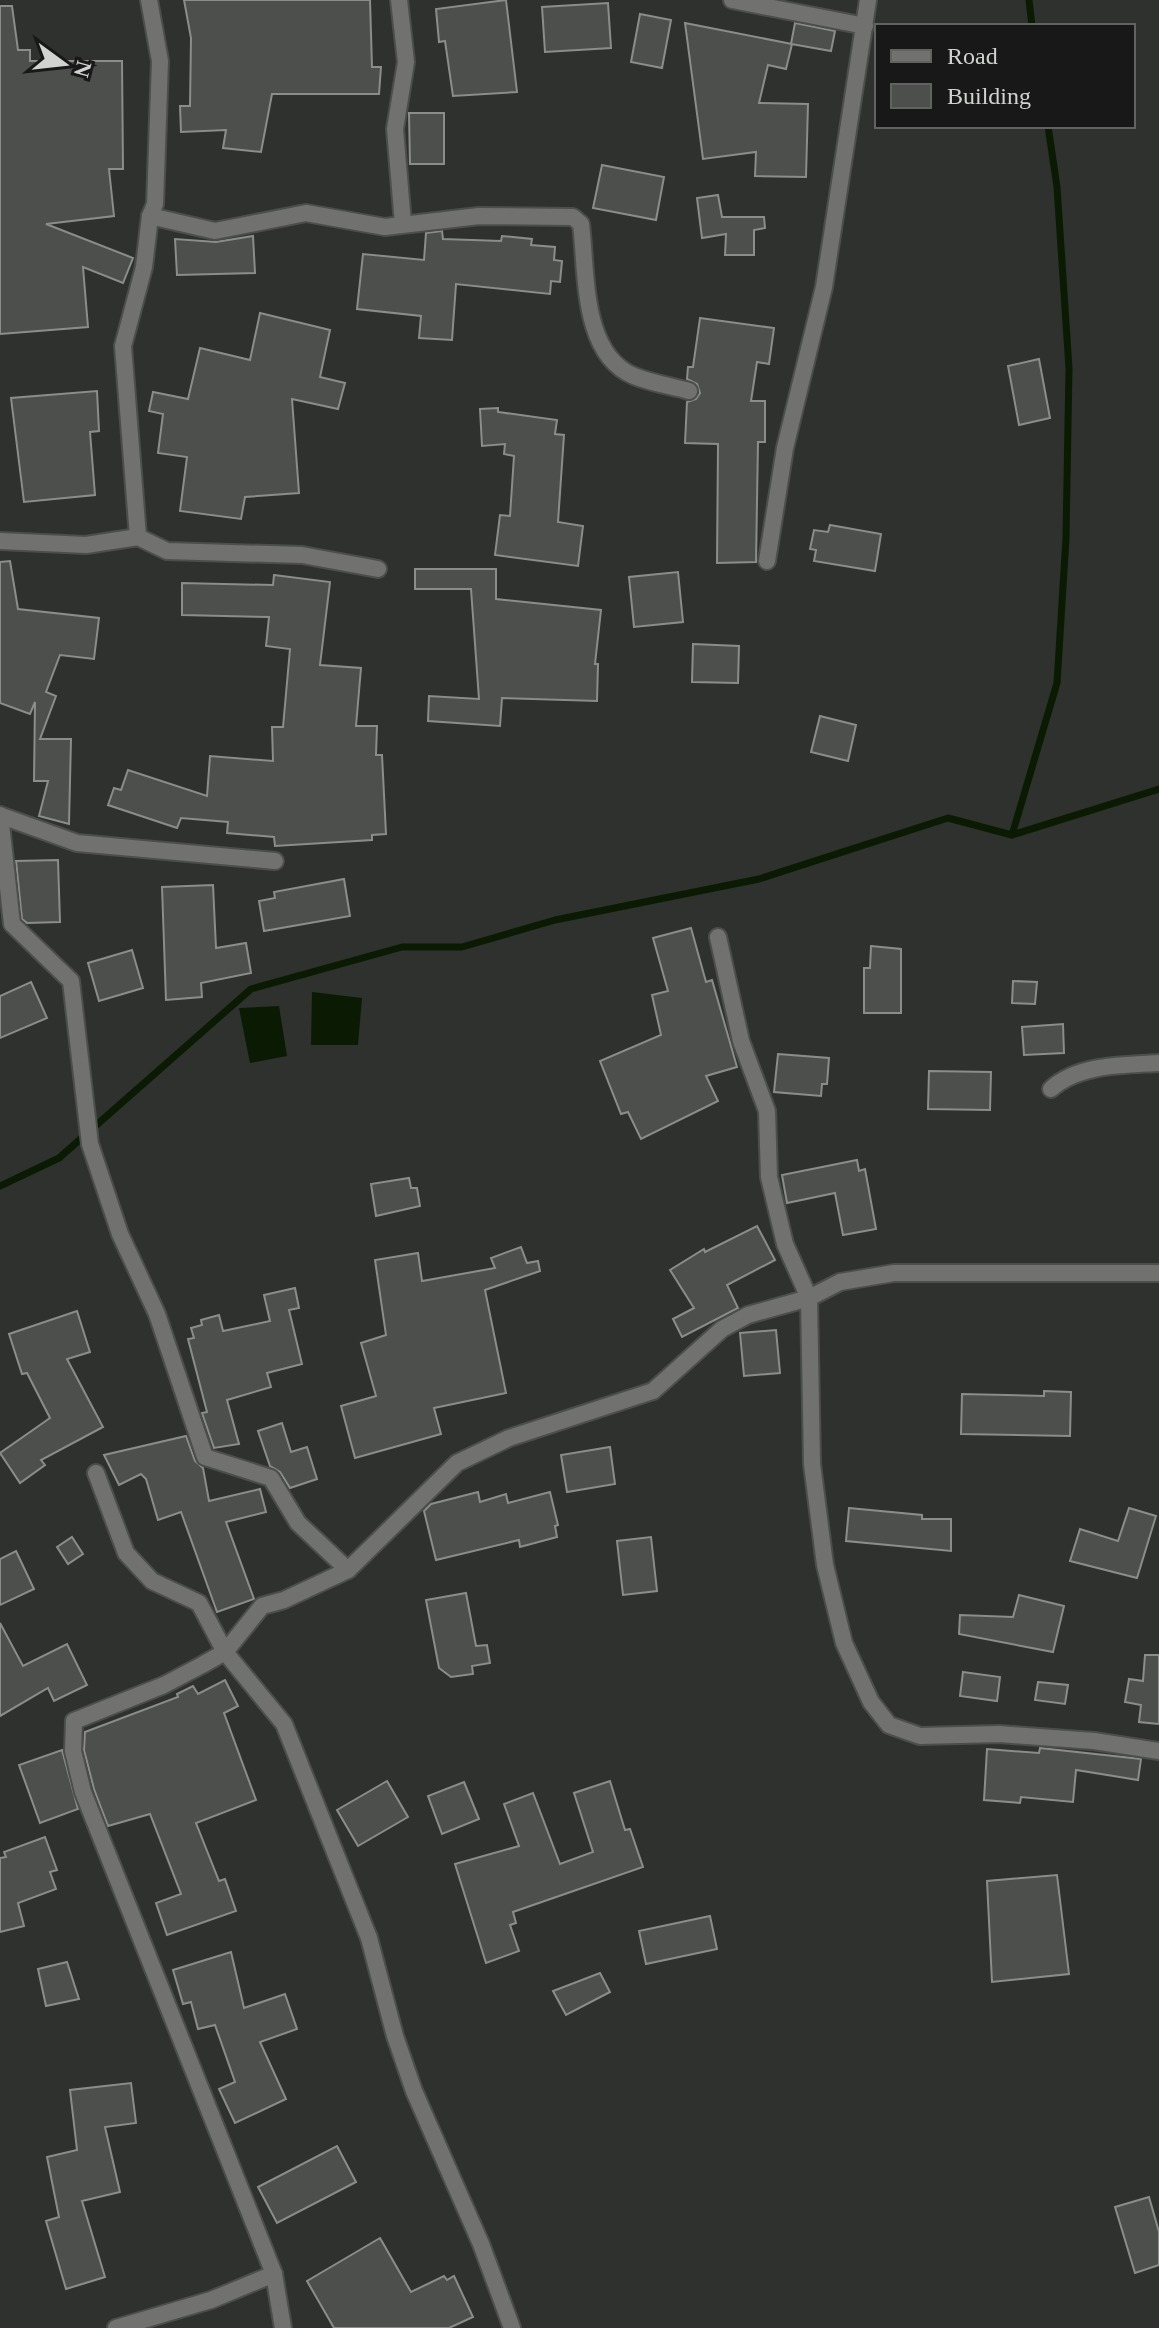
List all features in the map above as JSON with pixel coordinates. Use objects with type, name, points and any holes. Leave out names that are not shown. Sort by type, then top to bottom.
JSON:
[{"type":"street","points":[[138,537],[131,486],[123,346],[144,267],[150,216],[155,204],[160,61],[149,0]]},
{"type":"street","points":[[399,0],[406,62],[395,129],[403,224]]},
{"type":"street","points":[[732,0],[865,26]]},
{"type":"street","points":[[767,561],[787,435],[824,287],[868,0]]},
{"type":"street","points":[[150,216],[215,231],[306,213],[372,227],[479,216],[573,217],[581,224],[585,292],[610,361],[634,376],[689,391]]},
{"type":"street","points":[[0,541],[86,545],[138,537],[167,551],[302,555],[378,569]]},
{"type":"street","points":[[275,861],[77,843],[1,816],[3,866],[12,924],[71,981],[90,1144],[120,1234],[157,1314],[205,1457],[271,1478],[298,1523],[348,1570]]},
{"type":"street","points":[[718,937],[741,1041],[767,1111],[769,1177],[785,1244],[809,1298],[812,1464],[825,1565],[844,1643],[871,1702],[889,1725],[920,1736],[1015,1735],[1094,1741],[1159,1751]]},
{"type":"street","points":[[1051,1089],[1064,1077],[1117,1065],[1159,1063]]},
{"type":"street","points":[[283,2328],[276,2305],[274,2274],[83,1792],[73,1751],[74,1721],[164,1685],[225,1652],[262,1606],[284,1600],[348,1570],[457,1463],[509,1438],[653,1391],[722,1329],[748,1315],[809,1298],[840,1282],[894,1273],[1159,1273]]},
{"type":"street","points":[[96,1473],[126,1553],[152,1581],[199,1603],[225,1652],[284,1724],[369,1938],[395,2036],[414,2091],[481,2244],[512,2328]]},
{"type":"street","points":[[116,2328],[211,2300],[274,2274]]},
{"type":"shaded area","points":[[312,992],[362,998],[358,1045],[311,1045]]},
{"type":"shaded area","points":[[279,1006],[287,1056],[250,1063],[239,1008]]},
{"type":"building","points":[[184,0],[370,0],[372,67],[381,67],[379,94],[272,94],[261,152],[223,148],[226,130],[181,132],[180,106],[190,106],[191,38]]},
{"type":"building","points":[[506,0],[517,92],[453,96],[445,41],[439,42],[436,9]]},
{"type":"building","points":[[608,3],[611,48],[545,52],[542,7]]},
{"type":"building","points":[[0,6],[12,6],[18,50],[30,50],[30,61],[122,61],[123,169],[109,169],[114,216],[46,224],[133,258],[123,283],[83,267],[88,327],[0,334]]},
{"type":"building","points":[[640,14],[671,20],[662,68],[631,62]]},
{"type":"building","points":[[685,23],[792,44],[786,69],[768,65],[759,103],[808,104],[806,177],[755,176],[756,152],[703,159]]},
{"type":"building","points":[[795,23],[835,31],[831,51],[791,44]]},
{"type":"building","points":[[409,113],[444,113],[444,164],[410,164]]},
{"type":"building","points":[[602,165],[664,177],[656,220],[593,208]]},
{"type":"building","points":[[718,195],[722,217],[764,217],[765,228],[754,230],[754,255],[725,255],[726,234],[702,238],[697,198]]},
{"type":"building","points":[[442,231],[443,239],[501,241],[502,236],[532,239],[531,245],[555,247],[554,260],[562,261],[560,282],[551,281],[550,294],[456,284],[452,340],[419,338],[421,316],[357,309],[363,254],[424,260],[426,233]]},
{"type":"building","points":[[253,236],[255,273],[177,275],[175,239],[216,242]]},
{"type":"building","points":[[260,313],[330,330],[320,377],[345,383],[338,409],[292,399],[299,493],[245,497],[241,519],[180,511],[187,457],[158,453],[163,414],[149,411],[153,392],[188,399],[200,348],[250,360]]},
{"type":"building","points":[[700,318],[774,328],[769,364],[757,362],[751,401],[765,401],[765,442],[758,442],[756,562],[717,563],[718,444],[685,443],[687,402],[696,399],[700,393],[697,384],[687,379],[688,367],[693,367]]},
{"type":"building","points":[[1039,359],[1050,418],[1019,425],[1008,366]]},
{"type":"building","points":[[97,391],[99,431],[90,432],[95,495],[24,502],[11,398]]},
{"type":"building","points":[[498,408],[498,412],[557,420],[555,434],[564,435],[558,522],[583,526],[578,566],[495,555],[500,515],[510,516],[514,456],[504,454],[505,444],[482,446],[480,409]]},
{"type":"building","points":[[830,525],[881,534],[875,571],[814,561],[816,550],[810,549],[814,530],[828,532]]},
{"type":"building","points":[[10,561],[18,609],[99,618],[94,659],[60,655],[46,692],[56,696],[40,739],[71,739],[69,824],[39,816],[48,781],[34,781],[35,702],[30,714],[0,703],[0,562]]},
{"type":"building","points":[[415,569],[496,569],[496,599],[601,610],[595,664],[598,664],[597,701],[502,698],[500,726],[428,721],[429,696],[479,699],[471,589],[415,589]]},
{"type":"building","points":[[678,572],[683,622],[634,627],[629,577]]},
{"type":"building","points":[[274,575],[330,582],[320,665],[361,668],[356,726],[377,726],[376,755],[382,755],[386,834],[372,835],[372,840],[275,846],[274,837],[227,833],[228,822],[181,818],[177,828],[108,805],[114,788],[121,790],[128,770],[207,796],[210,756],[273,761],[272,727],[283,727],[290,649],[266,646],[269,617],[182,615],[182,583],[273,585]]},
{"type":"building","points":[[693,644],[739,646],[738,683],[692,682]]},
{"type":"building","points":[[820,716],[856,725],[848,761],[811,752]]},
{"type":"building","points":[[58,860],[60,922],[27,923],[22,919],[16,861]]},
{"type":"building","points":[[344,879],[350,916],[264,931],[259,901],[275,898],[274,892]]},
{"type":"building","points":[[213,885],[216,948],[246,943],[251,973],[201,983],[202,997],[166,1000],[162,887]]},
{"type":"building","points":[[691,928],[706,982],[712,980],[737,1067],[706,1076],[718,1101],[641,1139],[628,1112],[621,1114],[600,1061],[661,1035],[652,995],[668,991],[653,938]]},
{"type":"building","points":[[871,946],[901,949],[901,1013],[864,1013],[864,968],[870,968]]},
{"type":"building","points":[[132,950],[143,988],[99,1001],[88,963]]},
{"type":"building","points":[[1013,981],[1037,982],[1035,1004],[1012,1003]]},
{"type":"building","points":[[31,982],[47,1018],[0,1038],[0,996]]},
{"type":"building","points":[[1063,1024],[1064,1053],[1024,1055],[1022,1027]]},
{"type":"building","points":[[778,1054],[829,1058],[827,1084],[822,1084],[821,1096],[774,1092]]},
{"type":"building","points":[[929,1071],[991,1072],[990,1110],[928,1109]]},
{"type":"building","points":[[857,1160],[859,1171],[865,1169],[876,1229],[843,1235],[835,1193],[787,1203],[782,1175]]},
{"type":"building","points":[[409,1178],[411,1188],[417,1188],[420,1206],[376,1216],[371,1184]]},
{"type":"building","points":[[757,1226],[775,1260],[727,1285],[738,1308],[682,1337],[673,1319],[694,1308],[670,1270],[704,1249],[705,1252]]},
{"type":"building","points":[[521,1247],[527,1263],[538,1261],[540,1271],[485,1290],[506,1393],[434,1408],[441,1434],[355,1458],[341,1406],[376,1396],[361,1343],[386,1335],[375,1260],[418,1253],[422,1281],[495,1268],[491,1258]]},
{"type":"building","points":[[295,1288],[299,1308],[289,1310],[302,1364],[267,1373],[271,1387],[227,1400],[239,1444],[214,1448],[202,1413],[207,1412],[188,1339],[194,1338],[191,1328],[202,1325],[201,1320],[219,1315],[223,1331],[270,1321],[264,1295]]},
{"type":"building","points":[[77,1311],[90,1352],[67,1359],[103,1427],[41,1460],[45,1465],[20,1483],[0,1453],[50,1418],[27,1373],[22,1374],[9,1334]]},
{"type":"building","points":[[776,1330],[780,1373],[744,1376],[740,1333]]},
{"type":"building","points":[[1044,1391],[1071,1392],[1070,1436],[961,1434],[962,1394],[1044,1396]]},
{"type":"building","points":[[282,1423],[291,1452],[307,1447],[317,1479],[290,1488],[280,1472],[270,1466],[258,1431]]},
{"type":"building","points":[[186,1436],[195,1461],[203,1468],[209,1501],[260,1489],[266,1512],[226,1522],[254,1599],[217,1612],[181,1512],[158,1520],[146,1479],[141,1474],[119,1485],[104,1455]]},
{"type":"building","points":[[610,1447],[615,1484],[567,1492],[561,1455]]},
{"type":"building","points":[[478,1492],[480,1502],[506,1494],[508,1503],[550,1492],[558,1525],[555,1526],[557,1537],[520,1547],[519,1540],[436,1560],[424,1511],[431,1504]]},
{"type":"building","points":[[849,1508],[922,1515],[922,1519],[951,1519],[951,1551],[846,1541]]},
{"type":"building","points":[[1129,1508],[1156,1516],[1137,1578],[1070,1561],[1080,1529],[1118,1541]]},
{"type":"building","points":[[72,1537],[83,1554],[68,1564],[57,1547]]},
{"type":"building","points":[[651,1537],[657,1591],[623,1595],[617,1541]]},
{"type":"building","points":[[16,1551],[34,1589],[0,1605],[0,1559]]},
{"type":"building","points":[[466,1593],[476,1646],[487,1645],[490,1663],[472,1666],[473,1674],[451,1677],[439,1668],[426,1600]]},
{"type":"building","points":[[1019,1595],[1064,1606],[1053,1652],[959,1634],[960,1615],[1013,1617]]},
{"type":"building","points":[[0,1623],[23,1666],[67,1644],[87,1685],[54,1701],[48,1688],[0,1716]]},
{"type":"building","points":[[1145,1655],[1159,1655],[1159,1724],[1139,1722],[1141,1705],[1125,1702],[1129,1679],[1143,1681]]},
{"type":"building","points":[[963,1672],[1000,1677],[997,1701],[960,1696]]},
{"type":"building","points":[[225,1680],[238,1706],[224,1713],[256,1800],[196,1823],[219,1881],[225,1879],[236,1911],[167,1935],[156,1903],[181,1894],[150,1814],[108,1826],[84,1750],[85,1732],[178,1697],[177,1694],[193,1686],[198,1694]]},
{"type":"building","points":[[1038,1682],[1068,1685],[1065,1704],[1035,1700]]},
{"type":"building","points":[[1040,1748],[1141,1759],[1138,1780],[1076,1770],[1073,1802],[1021,1797],[1020,1803],[984,1800],[987,1749],[1039,1753]]},
{"type":"building","points":[[62,1750],[78,1809],[40,1823],[19,1765]]},
{"type":"building","points":[[387,1781],[408,1817],[358,1846],[337,1810]]},
{"type":"building","points":[[610,1781],[625,1830],[630,1829],[643,1867],[513,1912],[516,1923],[510,1925],[519,1951],[486,1963],[455,1864],[519,1846],[504,1804],[533,1793],[560,1864],[593,1852],[574,1793]]},
{"type":"building","points":[[464,1782],[479,1819],[442,1834],[428,1796]]},
{"type":"building","points":[[45,1837],[57,1870],[50,1872],[56,1889],[18,1903],[24,1926],[0,1932],[0,1858],[6,1857],[4,1852]]},
{"type":"building","points":[[1057,1875],[1069,1974],[992,1982],[987,1881]]},
{"type":"building","points":[[710,1916],[717,1949],[646,1964],[639,1931]]},
{"type":"building","points":[[231,1952],[244,2008],[285,1994],[297,2029],[260,2042],[286,2099],[235,2123],[219,2089],[235,2082],[215,2025],[198,2029],[191,2002],[183,2004],[173,1970]]},
{"type":"building","points":[[67,1962],[79,1999],[46,2006],[38,1969]]},
{"type":"building","points":[[600,1973],[610,1992],[566,2015],[553,1991]]},
{"type":"building","points":[[131,2083],[136,2123],[105,2127],[120,2192],[82,2201],[105,2277],[66,2289],[46,2221],[59,2217],[47,2157],[77,2150],[70,2090]]},
{"type":"building","points":[[337,2146],[356,2182],[277,2223],[258,2187]]},
{"type":"building","points":[[1149,2197],[1159,2232],[1159,2265],[1135,2273],[1115,2207]]},
{"type":"building","points":[[380,2238],[411,2292],[444,2276],[447,2280],[454,2276],[473,2317],[449,2328],[334,2328],[307,2281]]},
{"type":"waterway","points":[[1029,0],[1032,24]]},
{"type":"waterway","points":[[1012,835],[1057,683],[1066,538],[1069,368],[1057,187],[1048,128]]},
{"type":"waterway","points":[[0,1186],[59,1158],[251,989],[402,947],[462,947],[555,920],[759,879],[948,818],[1012,835],[1159,789]]}]
